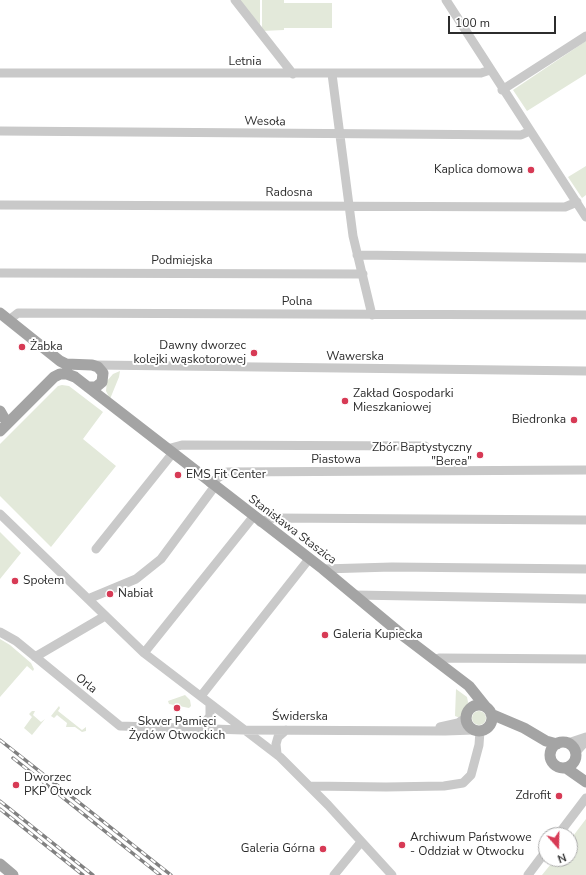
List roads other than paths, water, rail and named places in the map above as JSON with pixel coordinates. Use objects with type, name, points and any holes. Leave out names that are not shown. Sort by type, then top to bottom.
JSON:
[{"type":"main road","points":[[0,313],[54,357],[66,364]]},
{"type":"main road","points":[[1,417],[53,368],[66,364],[92,365],[101,369],[108,403]]},
{"type":"main road","points":[[92,365],[81,373],[85,385],[96,387],[102,379]]},
{"type":"main road","name":"Stanisława Staszica","points":[[0,431],[54,377],[60,374],[67,374],[85,385],[212,485],[323,569],[472,689],[488,710]]},
{"type":"main road","name":"Stanisława Staszica","points":[[459,679],[470,699],[468,713]]},
{"type":"main road","points":[[488,710],[492,720],[481,729],[468,725],[468,713],[477,705],[488,710],[523,731],[545,748],[555,765],[572,760]]},
{"type":"main road","name":"Świderska","points":[[481,729],[501,725],[523,731]]},
{"type":"main road","points":[[523,731],[546,741],[562,743]]},
{"type":"main road","points":[[550,756],[552,749],[562,743]]},
{"type":"main road","points":[[562,743],[586,782]]},
{"type":"main road","points":[[572,760],[586,776]]},
{"type":"main road","points":[[0,864],[14,875]]},
{"type":"street","points":[[235,0],[292,74]]},
{"type":"street","points":[[446,0],[502,90],[586,217]]},
{"type":"street","points":[[502,90],[586,36]]},
{"type":"street","name":"Letnia","points":[[0,72],[332,74],[481,73],[490,70]]},
{"type":"street","points":[[332,74],[338,135],[348,205],[357,255],[363,274],[372,315]]},
{"type":"street","name":"Wesoła","points":[[0,131],[338,135],[521,135],[530,131]]},
{"type":"street","name":"Radosna","points":[[0,205],[348,205],[565,207],[576,202]]},
{"type":"street","points":[[357,255],[586,258]]},
{"type":"street","name":"Podmiejska","points":[[0,274],[363,274]]},
{"type":"street","name":"Polna","points":[[9,320],[18,313],[586,315]]},
{"type":"street","name":"Wawerska","points":[[92,365],[586,371]]},
{"type":"street","name":"Wawerska","points":[[102,379],[124,366]]},
{"type":"street","points":[[96,550],[170,451],[182,445],[425,446]]},
{"type":"street","name":"Piastowa","points":[[212,485],[227,472],[586,470]]},
{"type":"street","points":[[88,599],[136,579],[161,559],[212,485]]},
{"type":"street","points":[[0,514],[144,652],[243,730],[277,754],[392,875]]},
{"type":"street","points":[[144,652],[257,519],[586,520]]},
{"type":"street","points":[[201,696],[308,559]]},
{"type":"street","points":[[323,569],[392,567],[586,570]]},
{"type":"street","points":[[354,595],[586,599]]},
{"type":"street","points":[[36,657],[105,616]]},
{"type":"street","name":"Orla","points":[[0,632],[16,641],[120,726],[167,727]]},
{"type":"street","points":[[435,659],[586,659]]},
{"type":"street","points":[[202,728],[210,716],[210,704]]},
{"type":"street","name":"Świderska","points":[[433,730],[458,723],[468,713]]},
{"type":"street","name":"Świderska","points":[[167,727],[243,730],[445,731],[481,729]]},
{"type":"street","points":[[309,786],[444,786],[463,783],[471,776],[479,745],[481,729]]},
{"type":"street","points":[[277,754],[276,744],[278,737],[286,730]]},
{"type":"street","points":[[562,743],[586,737]]},
{"type":"street","points":[[572,760],[586,741]]},
{"type":"street","points":[[564,827],[586,798]]},
{"type":"street","points":[[334,875],[361,842]]},
{"type":"street","points":[[528,875],[538,862]]},
{"type":"railway","points":[[0,740],[171,875]]},
{"type":"railway","points":[[13,758],[160,875]]},
{"type":"railway","points":[[0,801],[93,875]]},
{"type":"railway","points":[[0,809],[83,875]]},
{"type":"place","name":"Kaplica domowa","points":[[531,170]]},
{"type":"place","name":"Żabka","points":[[22,347]]},
{"type":"place","name":"Dawny dworzec kolejki wąskotorowej","points":[[254,353]]},
{"type":"place","name":"Zakład Gospodarki Mieszkaniowej","points":[[345,401]]},
{"type":"place","name":"Biedronka","points":[[574,420]]},
{"type":"place","name":"Zbór Baptystyczny \"Berea\"","points":[[480,455]]},
{"type":"place","name":"EMS Fit Center","points":[[178,475]]},
{"type":"place","name":"Społem","points":[[15,581]]},
{"type":"place","name":"Nabiał","points":[[110,594]]},
{"type":"place","name":"Galeria Kupiecka","points":[[325,635]]},
{"type":"place","name":"Skwer Pamięci Żydów Otwockich","points":[[177,708]]},
{"type":"place","name":"Dworzec PKP Otwock","points":[[16,785]]},
{"type":"place","name":"Zdrofit","points":[[559,796]]},
{"type":"place","name":"Archiwum Państwowe - Oddział w Otwocku","points":[[402,845]]},
{"type":"place","name":"Galeria Górna","points":[[323,849]]}]
